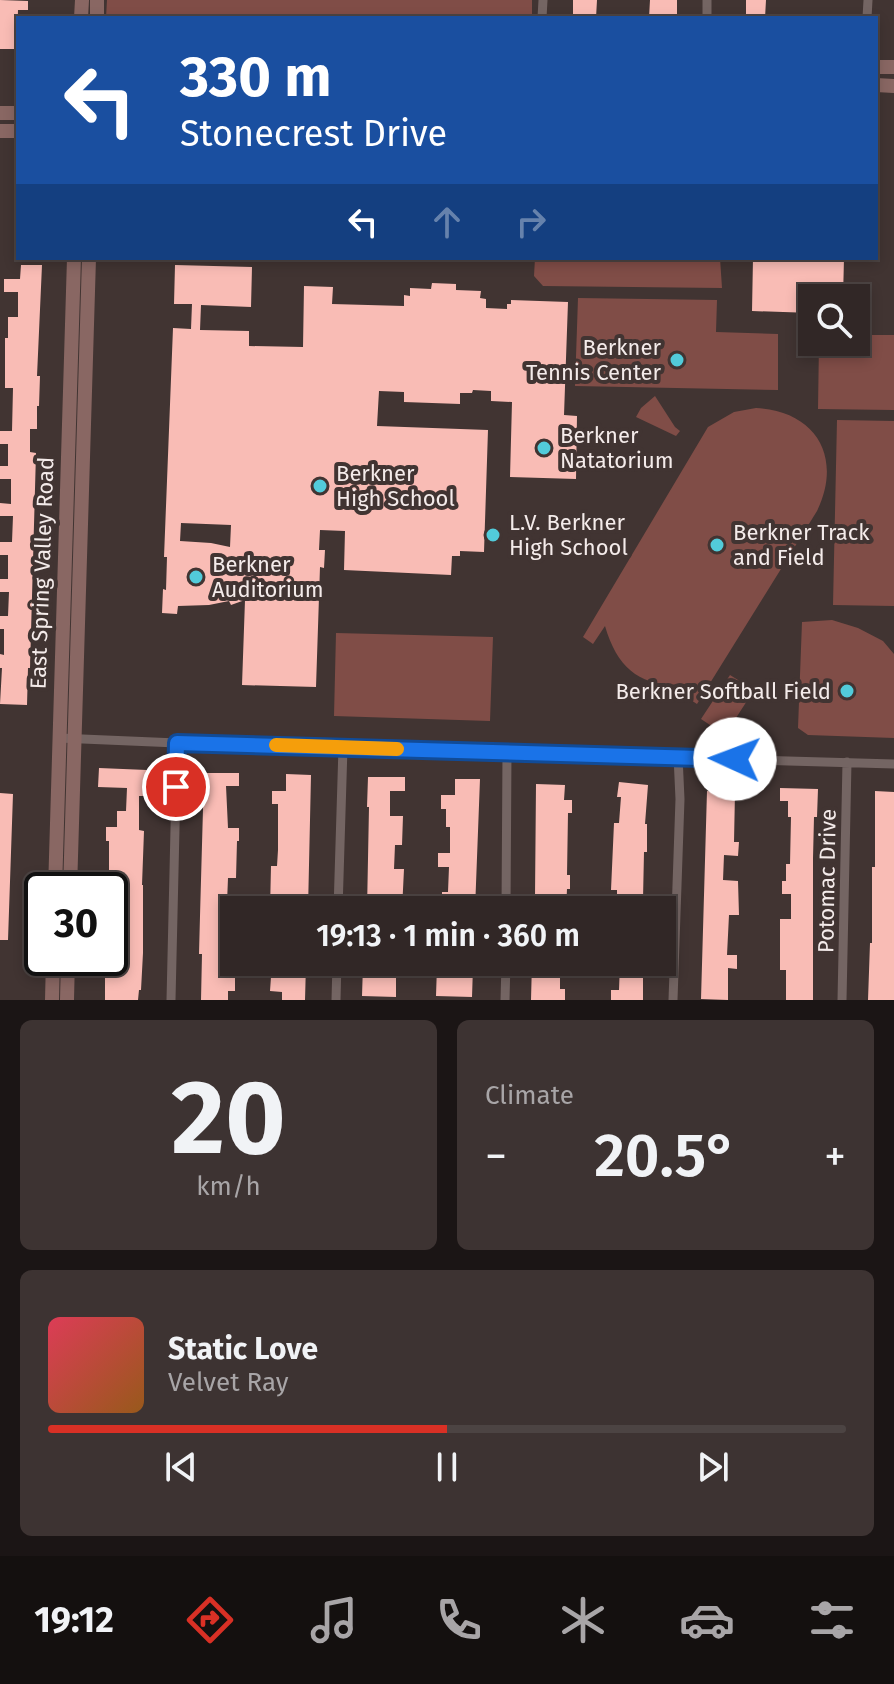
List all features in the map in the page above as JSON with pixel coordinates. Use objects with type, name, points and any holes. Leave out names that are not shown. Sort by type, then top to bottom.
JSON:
[{"type":"street","name":"East Spring Valley Road","points":[[55,872],[74,260]]},
{"type":"street","name":"East Spring Valley Road","points":[[71,872],[89,260]]},
{"type":"street","points":[[59,738],[894,764]]},
{"type":"street","points":[[171,1000],[177,743]]},
{"type":"street","points":[[338,896],[343,747]]},
{"type":"street","points":[[506,896],[507,752]]},
{"type":"street","points":[[673,1000],[680,799],[678,756]]},
{"type":"street","name":"Potomac Drive","points":[[842,1000],[847,762]]},
{"type":"street","points":[[52,1000],[53,976]]},
{"type":"street","points":[[67,1000],[68,976]]},
{"type":"street","points":[[336,1000],[337,976]]},
{"type":"street","points":[[505,1000],[506,976]]},
{"type":"shaded area","points":[[107,0],[532,0],[532,16],[106,16]]},
{"type":"shaded area","points":[[535,260],[720,260],[722,288],[543,286],[534,276]]},
{"type":"shaded area","name":"Berkner Tennis Center","points":[[578,298],[717,300],[716,332],[778,334],[778,390],[575,386]]},
{"type":"shaded area","points":[[870,335],[894,335],[894,410],[818,409],[819,356],[870,356]]},
{"type":"shaded area","points":[[655,396],[680,431],[676,436],[636,417]]},
{"type":"shaded area","points":[[756,408],[777,411],[794,418],[809,428],[819,440],[827,473],[824,491],[817,511],[697,704],[686,697],[695,683],[678,685],[649,681],[627,667],[611,643],[605,626],[593,644],[583,637],[708,427],[734,412]]},
{"type":"shaded area","points":[[837,420],[894,421],[894,606],[833,605]]},
{"type":"shaded area","name":"Berkner Softball Field","points":[[832,620],[858,628],[883,641],[894,654],[894,738],[808,735],[798,728],[802,622]]},
{"type":"shaded area","points":[[336,633],[493,637],[490,721],[334,716]]},
{"type":"shaded area","points":[[730,675],[754,690],[725,735],[701,719]]},
{"type":"building","points":[[0,0],[28,1],[28,10],[18,10],[16,16],[16,49],[0,49]]},
{"type":"building","points":[[573,0],[597,0],[596,16],[573,16]]},
{"type":"building","points":[[650,0],[677,0],[677,16],[649,16]]},
{"type":"building","points":[[746,0],[766,0],[765,16],[746,16]]},
{"type":"building","points":[[753,260],[844,260],[843,284],[798,284],[798,313],[752,311]]},
{"type":"building","points":[[21,265],[42,265],[37,376],[40,376],[39,406],[37,429],[30,429],[30,452],[36,453],[27,705],[0,704],[0,654],[4,655],[4,629],[0,629],[0,616],[8,616],[9,592],[0,592],[0,579],[8,579],[8,555],[0,555],[0,542],[12,542],[13,516],[0,516],[0,503],[11,504],[11,479],[0,479],[0,466],[8,466],[8,444],[0,444],[0,431],[12,431],[13,388],[5,388],[5,338],[8,338],[8,317],[18,317],[18,292],[4,292],[4,279],[20,279]]},
{"type":"building","name":"Berkner High School","points":[[175,265],[252,267],[251,307],[201,305],[200,330],[249,331],[249,346],[303,347],[304,286],[333,287],[332,304],[404,306],[404,295],[410,296],[410,288],[431,289],[432,283],[456,284],[456,290],[481,291],[480,298],[486,299],[486,308],[507,309],[511,300],[568,302],[564,415],[577,416],[576,479],[510,477],[512,402],[491,401],[491,391],[460,393],[460,404],[404,402],[404,392],[379,391],[377,426],[488,430],[484,552],[460,551],[460,556],[452,556],[451,575],[344,570],[345,531],[320,530],[319,550],[325,550],[324,568],[320,567],[316,687],[242,685],[245,600],[231,605],[229,601],[178,606],[177,614],[162,613],[163,589],[166,590],[167,557],[164,557],[173,328],[191,329],[192,304],[174,304]],"holes":[[[181,523],[231,525],[230,547],[180,541]]]},
{"type":"building","points":[[99,768],[147,770],[146,796],[139,796],[139,830],[144,831],[143,953],[138,1000],[105,1000],[105,976],[128,976],[128,872],[109,872],[109,841],[106,841],[106,827],[117,827],[117,811],[126,811],[127,788],[98,787]]},
{"type":"building","points":[[204,773],[239,773],[239,786],[226,786],[228,828],[239,828],[236,878],[228,878],[227,896],[220,896],[220,976],[235,976],[235,991],[228,991],[228,1000],[201,1000],[202,954],[199,954]]},
{"type":"building","points":[[286,774],[311,775],[308,896],[270,896],[271,866],[277,866],[278,850],[278,804],[272,804],[272,791],[286,791]]},
{"type":"building","points":[[368,777],[405,777],[405,791],[390,791],[390,816],[403,816],[402,845],[395,845],[394,869],[404,869],[403,896],[367,896]]},
{"type":"building","points":[[455,779],[480,779],[476,896],[442,896],[442,892],[448,892],[449,867],[438,867],[438,853],[450,853],[450,827],[446,827],[446,809],[441,809],[441,795],[455,795]]},
{"type":"building","points":[[619,782],[648,785],[643,896],[617,896],[617,890],[611,890],[614,823],[619,823],[621,797],[617,797]]},
{"type":"building","points":[[536,784],[565,785],[564,800],[572,800],[572,813],[568,813],[567,875],[570,875],[570,889],[567,889],[567,896],[535,896]]},
{"type":"building","points":[[780,788],[818,789],[813,858],[813,1000],[786,1000],[786,970],[780,970],[780,919],[791,919],[791,894],[782,894],[782,881],[786,881],[786,864],[790,864],[791,817],[788,817],[788,801],[780,801]]},
{"type":"building","points":[[707,791],[735,792],[734,842],[739,842],[738,856],[724,855],[723,880],[738,881],[739,915],[729,915],[727,955],[737,955],[737,969],[728,968],[728,1000],[701,999]]},
{"type":"building","points":[[875,791],[894,792],[894,1000],[868,1000],[872,867],[875,867]]},
{"type":"building","points":[[0,793],[13,794],[8,940],[0,940]]},
{"type":"building","points":[[306,976],[305,1000],[282,1000],[282,992],[270,991],[271,977]]},
{"type":"building","points":[[363,976],[396,976],[396,997],[362,996]]},
{"type":"building","points":[[437,976],[473,976],[472,997],[436,996]]},
{"type":"building","points":[[532,976],[560,976],[560,989],[565,989],[565,1000],[531,1000]]},
{"type":"building","points":[[620,976],[643,976],[643,1000],[611,1000],[611,990],[619,990]]},
{"type":"slow traffic","points":[[276,745],[397,749]]},
{"type":"place","name":"Berkner Tennis Center","points":[[677,360]]},
{"type":"place","name":"Berkner Natatorium","points":[[544,448]]},
{"type":"place","name":"Berkner High School","points":[[320,486]]},
{"type":"place","name":"L.V. Berkner High School","points":[[493,535]]},
{"type":"place","name":"Berkner Track and Field","points":[[717,545]]},
{"type":"place","name":"Berkner Auditorium","points":[[196,577]]},
{"type":"place","name":"Berkner Softball Field","points":[[847,691]]},
{"type":"route","points":[[176,787],[177,743],[735,759]]}]
